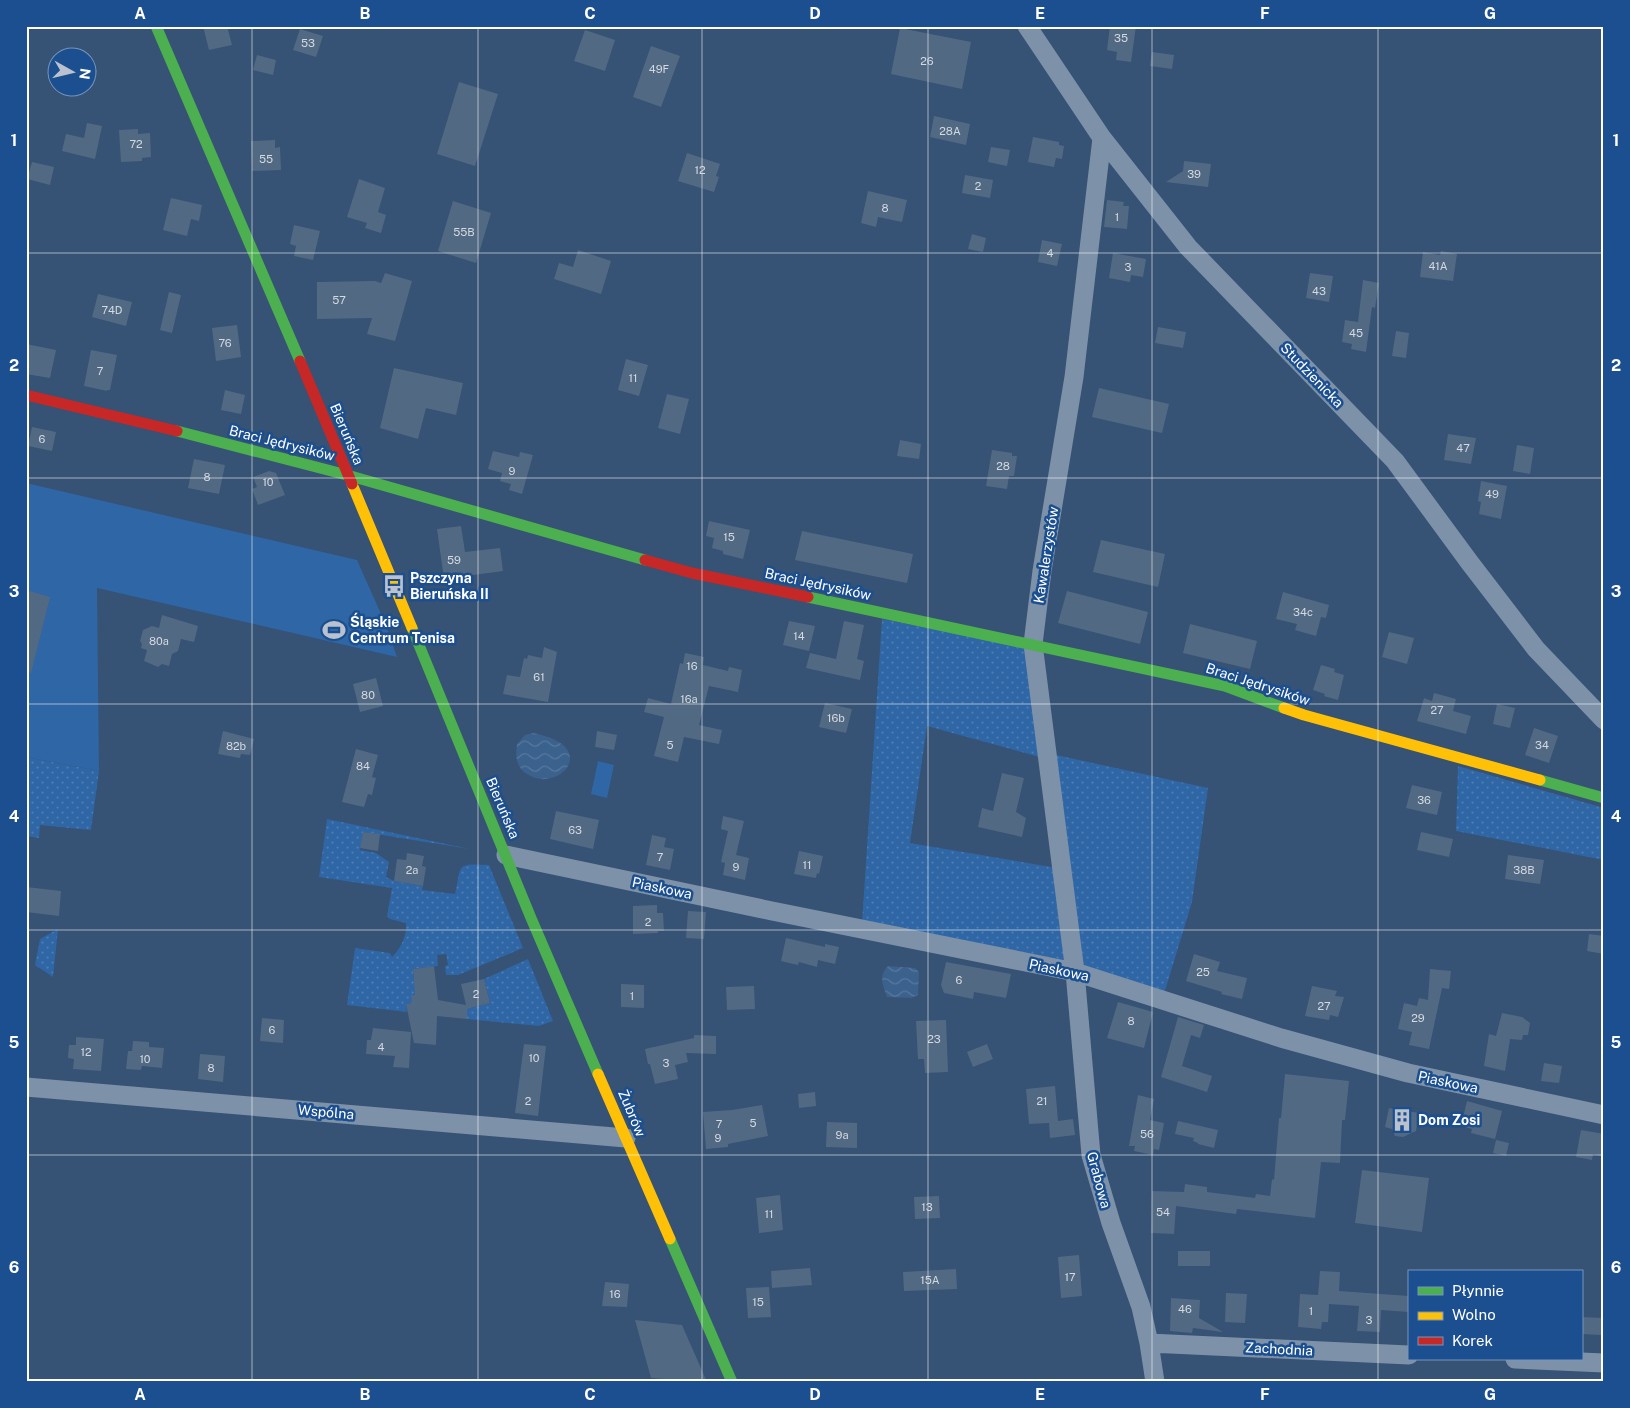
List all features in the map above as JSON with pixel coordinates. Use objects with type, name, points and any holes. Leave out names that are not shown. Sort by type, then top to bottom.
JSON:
[{"type":"street","name":"Bieruńska","points":[[156,26],[506,855]]},
{"type":"street","name":"Studzienicka","points":[[1027,26],[1102,138],[1188,247],[1395,461],[1536,649],[1604,720]]},
{"type":"street","name":"Kawalerzystów","points":[[1074,972],[1033,644],[1042,571],[1074,377],[1102,138]]},
{"type":"street","name":"Braci Jędrysików","points":[[26,395],[102,412],[347,475],[692,573],[1225,686],[1304,715],[1604,798]]},
{"type":"street","name":"Piaskowa","points":[[506,855],[1074,972],[1281,1038],[1408,1073],[1604,1115]]},
{"type":"street","name":"Żubrów","points":[[506,855],[531,918],[732,1382]]},
{"type":"street","name":"Grabowa","points":[[1074,972],[1091,1155],[1111,1223],[1141,1307],[1155,1382]]},
{"type":"street","name":"Wspólna","points":[[26,1086],[626,1138]]},
{"type":"street","name":"Zachodnia","points":[[1149,1343],[1408,1355]]},
{"type":"street","points":[[1537,1360],[1604,1363]]},
{"type":"shaded area","name":"Śląskie Centrum Tenisa","points":[[26,483],[357,560],[386,625],[397,657],[97,588],[99,771],[26,757]]},
{"type":"shaded area","points":[[882,619],[1029,648],[1043,758],[927,726],[910,843],[1057,868],[1069,965],[862,923]]},
{"type":"shaded area","points":[[1056,755],[1208,788],[1192,902],[1164,994],[1077,968]]},
{"type":"shaded area","points":[[26,757],[99,771],[91,830],[40,825],[39,838],[26,836]]},
{"type":"shaded area","points":[[598,761],[614,765],[607,798],[591,794]]},
{"type":"shaded area","points":[[1458,766],[1604,808],[1604,860],[1456,831]]},
{"type":"shaded area","points":[[327,819],[470,849],[363,832],[360,850],[376,853],[389,862],[386,877],[394,881],[423,886],[422,890],[455,894],[462,868],[470,865],[489,865],[523,948],[458,975],[446,975],[445,966],[448,965],[446,954],[437,955],[438,966],[413,969],[414,981],[419,994],[412,995],[412,1003],[406,1004],[407,1012],[347,1005],[355,948],[390,953],[392,957],[403,941],[406,933],[406,923],[390,919],[387,916],[392,888],[319,877]]},
{"type":"shaded area","points":[[58,929],[53,977],[35,965],[40,939]]},
{"type":"shaded area","points":[[528,959],[553,1021],[539,1026],[467,1019],[467,1009],[490,1003],[484,979]]},
{"type":"water","points":[[533,733],[554,739],[566,748],[570,757],[568,766],[561,774],[551,778],[539,779],[527,774],[518,765],[516,757],[517,744],[525,735]]},
{"type":"water","points":[[888,966],[915,968],[919,972],[918,995],[911,998],[887,997],[882,977]]},
{"type":"building","points":[[203,26],[227,26],[232,45],[209,50]]},
{"type":"building","points":[[1110,26],[1136,26],[1131,62],[1116,60],[1117,52],[1107,50]]},
{"type":"building","points":[[900,28],[971,42],[962,89],[891,74]]},
{"type":"building","points":[[300,29],[323,36],[316,57],[293,50]]},
{"type":"building","points":[[585,30],[615,40],[605,71],[574,61]]},
{"type":"building","points":[[651,46],[680,56],[661,107],[633,97]]},
{"type":"building","points":[[1152,52],[1174,55],[1172,69],[1150,66]]},
{"type":"building","points":[[257,55],[276,60],[273,75],[253,70]]},
{"type":"building","points":[[459,82],[498,94],[475,166],[437,154]]},
{"type":"building","points":[[934,116],[970,124],[966,145],[930,137]]},
{"type":"building","points":[[87,123],[102,126],[95,159],[62,151],[66,134],[84,138]]},
{"type":"building","points":[[138,129],[138,134],[150,133],[151,157],[142,158],[142,161],[121,162],[119,130]]},
{"type":"building","points":[[1033,137],[1059,142],[1059,145],[1064,146],[1062,159],[1056,158],[1054,167],[1028,162]]},
{"type":"building","points":[[275,140],[275,148],[280,147],[281,170],[252,171],[251,141]]},
{"type":"building","points":[[991,147],[1010,150],[1007,166],[988,162]]},
{"type":"building","points":[[687,153],[720,164],[716,176],[719,177],[714,192],[678,181]]},
{"type":"building","points":[[1184,161],[1211,164],[1208,187],[1166,182],[1183,171]]},
{"type":"building","points":[[32,162],[54,167],[50,185],[27,179]]},
{"type":"building","points":[[965,175],[993,180],[990,198],[962,193]]},
{"type":"building","points":[[359,179],[385,188],[378,212],[386,215],[381,233],[365,228],[367,223],[347,217]]},
{"type":"building","points":[[868,191],[907,200],[902,222],[878,217],[876,227],[861,223]]},
{"type":"building","points":[[171,198],[202,205],[199,221],[191,219],[187,236],[163,230]]},
{"type":"building","points":[[1107,200],[1124,202],[1123,206],[1129,206],[1127,229],[1104,227]]},
{"type":"building","points":[[453,201],[491,213],[476,263],[438,251]]},
{"type":"building","points":[[294,225],[320,231],[313,260],[294,256],[296,246],[290,244]]},
{"type":"building","points":[[972,234],[986,238],[983,252],[968,249]]},
{"type":"building","points":[[1042,240],[1062,244],[1057,266],[1038,262]]},
{"type":"building","points":[[578,250],[611,261],[601,294],[554,279],[559,263],[573,267]]},
{"type":"building","points":[[1441,251],[1457,254],[1453,281],[1420,277],[1423,252],[1440,255]]},
{"type":"building","points":[[1113,253],[1146,259],[1143,277],[1131,275],[1130,282],[1109,278]]},
{"type":"building","points":[[385,273],[412,281],[395,341],[367,334],[372,318],[317,319],[317,282],[375,281],[381,283]]},
{"type":"building","points":[[1310,273],[1333,276],[1329,302],[1306,298]]},
{"type":"building","points":[[1363,280],[1379,283],[1375,308],[1372,307],[1366,352],[1351,349],[1352,344],[1342,342],[1345,320],[1358,322]]},
{"type":"building","points":[[169,292],[181,295],[172,333],[160,330]]},
{"type":"building","points":[[98,294],[132,302],[126,326],[92,317]]},
{"type":"building","points":[[237,325],[241,357],[216,361],[212,328]]},
{"type":"building","points":[[1158,327],[1186,332],[1183,348],[1155,343]]},
{"type":"building","points":[[1396,331],[1409,333],[1406,358],[1392,356]]},
{"type":"building","points":[[26,344],[56,350],[50,378],[26,374]]},
{"type":"building","points":[[91,350],[117,355],[110,390],[84,386]]},
{"type":"building","points":[[626,359],[648,365],[639,396],[618,390]]},
{"type":"building","points":[[394,368],[463,383],[456,415],[426,408],[418,439],[380,428]]},
{"type":"building","points":[[1099,388],[1169,404],[1162,433],[1092,417]]},
{"type":"building","points":[[225,390],[245,395],[241,414],[221,410]]},
{"type":"building","points":[[667,394],[689,399],[680,434],[658,428]]},
{"type":"building","points":[[32,427],[56,432],[52,451],[28,446]]},
{"type":"building","points":[[1448,434],[1476,438],[1471,464],[1444,460]]},
{"type":"building","points":[[900,440],[921,444],[919,459],[897,456]]},
{"type":"building","points":[[1517,445],[1534,448],[1530,474],[1513,471]]},
{"type":"building","points":[[992,450],[1012,453],[1012,456],[1017,456],[1014,476],[1009,476],[1007,489],[986,486]]},
{"type":"building","points":[[493,451],[519,457],[520,452],[533,455],[522,494],[509,490],[511,484],[500,481],[502,473],[488,469]]},
{"type":"building","points":[[194,459],[225,465],[219,494],[188,488]]},
{"type":"building","points":[[269,471],[276,473],[285,495],[258,505],[252,489],[257,487],[253,477]]},
{"type":"building","points":[[1481,481],[1507,486],[1501,519],[1479,514],[1481,502],[1478,501]]},
{"type":"building","points":[[709,521],[750,530],[743,559],[723,554],[723,551],[712,548],[714,538],[706,536]]},
{"type":"building","points":[[461,526],[465,552],[500,548],[503,571],[444,579],[437,529]]},
{"type":"building","points":[[802,531],[913,554],[907,583],[795,560]]},
{"type":"building","points":[[1101,540],[1165,554],[1158,587],[1093,572]]},
{"type":"building","points":[[26,590],[50,597],[31,673],[26,672]]},
{"type":"building","points":[[1067,591],[1148,612],[1140,644],[1058,623]]},
{"type":"building","points":[[1283,592],[1329,605],[1326,618],[1321,617],[1316,636],[1295,630],[1297,624],[1276,619]]},
{"type":"building","points":[[162,615],[198,626],[194,642],[181,639],[178,651],[172,654],[169,666],[162,664],[158,667],[144,661],[147,650],[141,648],[142,644],[140,641],[143,630],[152,626],[159,628]]},
{"type":"building","points":[[789,621],[815,626],[809,651],[783,645]]},
{"type":"building","points":[[844,621],[864,625],[857,659],[864,661],[860,680],[806,668],[810,653],[836,659]]},
{"type":"building","points":[[1190,624],[1257,641],[1250,669],[1183,653]]},
{"type":"building","points":[[1389,632],[1414,638],[1407,664],[1382,657]]},
{"type":"building","points":[[544,647],[557,652],[548,702],[503,694],[507,675],[520,677],[524,658],[527,659],[528,655],[542,658]]},
{"type":"building","points":[[685,653],[704,657],[703,665],[728,671],[729,667],[742,670],[738,692],[709,686],[699,725],[722,730],[719,744],[684,737],[678,762],[654,756],[664,717],[644,712],[648,698],[671,704],[680,663],[683,664]]},
{"type":"building","points":[[1321,665],[1335,669],[1334,672],[1344,675],[1338,700],[1313,690]]},
{"type":"building","points":[[376,678],[383,706],[360,712],[353,684]]},
{"type":"building","points":[[1434,693],[1456,699],[1453,711],[1471,716],[1466,734],[1417,721],[1424,698],[1432,701]]},
{"type":"building","points":[[825,703],[852,709],[846,733],[819,727]]},
{"type":"building","points":[[1497,704],[1515,708],[1510,728],[1493,724]]},
{"type":"building","points":[[1534,728],[1558,736],[1549,763],[1525,755]]},
{"type":"building","points":[[223,731],[254,739],[250,755],[241,754],[240,758],[218,754]]},
{"type":"building","points":[[597,731],[617,735],[614,750],[595,747]]},
{"type":"building","points":[[356,749],[378,755],[372,777],[376,778],[372,795],[368,794],[364,807],[342,802]]},
{"type":"building","points":[[1002,773],[1024,778],[1016,812],[1026,818],[1022,837],[978,827],[982,808],[993,811]]},
{"type":"building","points":[[1412,785],[1442,792],[1437,815],[1406,808]]},
{"type":"building","points":[[556,811],[599,820],[593,849],[550,839]]},
{"type":"building","points":[[723,816],[744,821],[736,855],[749,858],[745,880],[723,875],[725,863],[721,862],[728,831],[721,829]]},
{"type":"building","points":[[363,832],[380,834],[378,851],[360,848]]},
{"type":"building","points":[[1421,832],[1453,839],[1449,857],[1417,850]]},
{"type":"building","points":[[652,835],[666,838],[664,847],[674,849],[670,870],[646,865]]},
{"type":"building","points":[[799,851],[823,856],[819,874],[817,873],[816,878],[794,874]]},
{"type":"building","points":[[407,853],[424,856],[422,866],[426,867],[423,886],[394,881],[397,859],[406,860]]},
{"type":"building","points":[[1508,855],[1544,860],[1540,884],[1505,879]]},
{"type":"building","points":[[26,887],[61,891],[59,916],[26,912]]},
{"type":"building","points":[[657,905],[657,913],[663,913],[664,931],[633,934],[633,906]]},
{"type":"building","points":[[688,911],[706,912],[704,939],[686,938]]},
{"type":"building","points":[[1589,934],[1604,936],[1604,954],[1587,951]]},
{"type":"building","points":[[786,938],[825,947],[825,944],[839,947],[835,964],[818,960],[817,967],[799,962],[798,965],[781,961]]},
{"type":"building","points":[[1194,954],[1220,962],[1217,971],[1247,978],[1242,999],[1221,994],[1222,992],[1186,981]]},
{"type":"building","points":[[946,962],[1011,974],[1006,998],[974,992],[973,999],[944,993],[941,985]]},
{"type":"building","points":[[434,966],[438,1000],[466,1005],[461,984],[484,979],[490,1003],[467,1009],[467,1019],[437,1016],[436,1045],[414,1043],[406,1004],[412,1003],[411,995],[415,995],[413,969]]},
{"type":"building","points":[[1430,969],[1451,971],[1449,989],[1442,988],[1429,1049],[1409,1045],[1412,1032],[1398,1029],[1404,1003],[1417,1006],[1419,998],[1428,1000]]},
{"type":"building","points":[[621,984],[644,985],[644,1008],[621,1007]]},
{"type":"building","points":[[754,986],[755,1009],[727,1010],[726,987]]},
{"type":"building","points":[[1312,986],[1337,991],[1335,996],[1344,997],[1338,1017],[1330,1015],[1329,1020],[1305,1016]]},
{"type":"building","points":[[1118,1002],[1153,1012],[1144,1048],[1107,1038]]},
{"type":"building","points":[[1502,1013],[1522,1017],[1530,1023],[1528,1035],[1523,1035],[1522,1040],[1510,1039],[1505,1071],[1484,1066],[1489,1034],[1496,1036]]},
{"type":"building","points":[[1178,1017],[1204,1025],[1200,1038],[1191,1035],[1182,1066],[1212,1076],[1207,1092],[1161,1077]]},
{"type":"building","points":[[262,1018],[284,1020],[283,1043],[260,1041]]},
{"type":"building","points":[[946,1020],[948,1072],[925,1073],[924,1059],[918,1059],[916,1021]]},
{"type":"building","points":[[373,1028],[411,1032],[409,1068],[393,1067],[395,1056],[366,1054],[367,1040],[371,1040]]},
{"type":"building","points":[[694,1035],[716,1036],[716,1054],[686,1053],[688,1062],[675,1065],[678,1079],[655,1084],[645,1049],[694,1038]]},
{"type":"building","points":[[76,1037],[104,1039],[101,1071],[73,1069],[74,1059],[68,1058],[69,1045],[76,1045]]},
{"type":"building","points":[[133,1041],[149,1042],[149,1047],[164,1048],[162,1068],[142,1066],[141,1070],[126,1069],[128,1051],[132,1051]]},
{"type":"building","points":[[524,1044],[546,1046],[538,1116],[515,1113]]},
{"type":"building","points":[[987,1044],[993,1059],[973,1067],[967,1052]]},
{"type":"building","points":[[200,1054],[225,1056],[223,1082],[198,1079]]},
{"type":"building","points":[[1544,1063],[1562,1066],[1559,1083],[1541,1081]]},
{"type":"building","points":[[1285,1074],[1349,1081],[1345,1120],[1342,1120],[1340,1163],[1321,1162],[1315,1218],[1237,1209],[1236,1214],[1176,1206],[1174,1234],[1151,1233],[1152,1191],[1184,1192],[1185,1184],[1207,1187],[1207,1192],[1255,1198],[1256,1194],[1270,1196],[1272,1179],[1274,1180]]},
{"type":"building","points":[[1055,1086],[1058,1121],[1073,1119],[1075,1135],[1050,1138],[1049,1123],[1029,1124],[1026,1089]]},
{"type":"building","points":[[815,1092],[816,1106],[799,1108],[798,1094]]},
{"type":"building","points":[[1138,1095],[1154,1099],[1150,1120],[1164,1123],[1159,1150],[1154,1149],[1153,1155],[1134,1151],[1135,1146],[1129,1146]]},
{"type":"building","points":[[1467,1101],[1502,1111],[1495,1139],[1471,1133],[1472,1129],[1461,1126]]},
{"type":"building","points":[[762,1105],[768,1136],[728,1144],[728,1147],[706,1149],[703,1112]]},
{"type":"building","name":"Dom Zosi","points":[[1389,1108],[1419,1113],[1416,1131],[1403,1137],[1395,1136],[1392,1129],[1385,1127]]},
{"type":"building","points":[[1178,1121],[1218,1130],[1214,1148],[1198,1144],[1193,1141],[1194,1138],[1175,1134]]},
{"type":"building","points":[[827,1122],[857,1123],[857,1148],[826,1147]]},
{"type":"building","points":[[1581,1130],[1604,1134],[1604,1157],[1593,1154],[1592,1160],[1576,1157]]},
{"type":"building","points":[[1496,1140],[1509,1143],[1506,1156],[1493,1153]]},
{"type":"building","points":[[1362,1170],[1429,1178],[1422,1232],[1355,1223]]},
{"type":"building","points":[[780,1195],[783,1230],[759,1233],[756,1198]]},
{"type":"building","points":[[939,1196],[940,1218],[915,1219],[914,1197]]},
{"type":"building","points":[[1178,1251],[1210,1251],[1210,1266],[1178,1266]]},
{"type":"building","points":[[1079,1255],[1082,1296],[1061,1298],[1058,1257]]},
{"type":"building","points":[[810,1268],[812,1285],[772,1288],[771,1271]]},
{"type":"building","points":[[956,1269],[957,1289],[904,1291],[903,1272]]},
{"type":"building","points":[[1320,1271],[1340,1272],[1339,1291],[1408,1296],[1408,1312],[1381,1310],[1380,1332],[1357,1331],[1359,1306],[1329,1304],[1328,1322],[1322,1322],[1321,1329],[1298,1327],[1300,1294],[1318,1295]]},
{"type":"building","points":[[605,1282],[629,1284],[627,1307],[602,1306]]},
{"type":"building","points":[[769,1287],[771,1317],[748,1318],[746,1288]]},
{"type":"building","points":[[1226,1293],[1247,1294],[1245,1323],[1225,1322]]},
{"type":"building","points":[[1171,1298],[1200,1300],[1199,1318],[1223,1332],[1193,1328],[1192,1333],[1170,1331]]},
{"type":"building","points":[[1582,1317],[1602,1318],[1601,1335],[1582,1334]]},
{"type":"building","points":[[635,1320],[682,1325],[707,1382],[651,1378]]},
{"type":"traffic: fast","points":[[156,26],[300,361]]},
{"type":"traffic: fast","points":[[177,431],[347,475],[645,560]]},
{"type":"traffic: fast","points":[[808,597],[1225,686],[1284,708]]},
{"type":"traffic: fast","points":[[412,628],[531,918],[598,1074]]},
{"type":"traffic: fast","points":[[1540,780],[1604,798]]},
{"type":"traffic: fast","points":[[670,1239],[732,1382]]},
{"type":"traffic: slow","points":[[352,484],[412,628]]},
{"type":"traffic: slow","points":[[1284,708],[1540,780]]},
{"type":"traffic: slow","points":[[598,1074],[670,1239]]},
{"type":"traffic: jam","points":[[300,361],[352,484]]},
{"type":"traffic: jam","points":[[26,395],[177,431]]},
{"type":"traffic: jam","points":[[645,560],[692,573],[808,597]]},
{"type":"place","name":"Pszczyna Bieruńska II","points":[[394,586]]},
{"type":"place","name":"Śląskie Centrum Tenisa","points":[[334,630]]},
{"type":"place","name":"Dom Zosi","points":[[1402,1120]]}]
